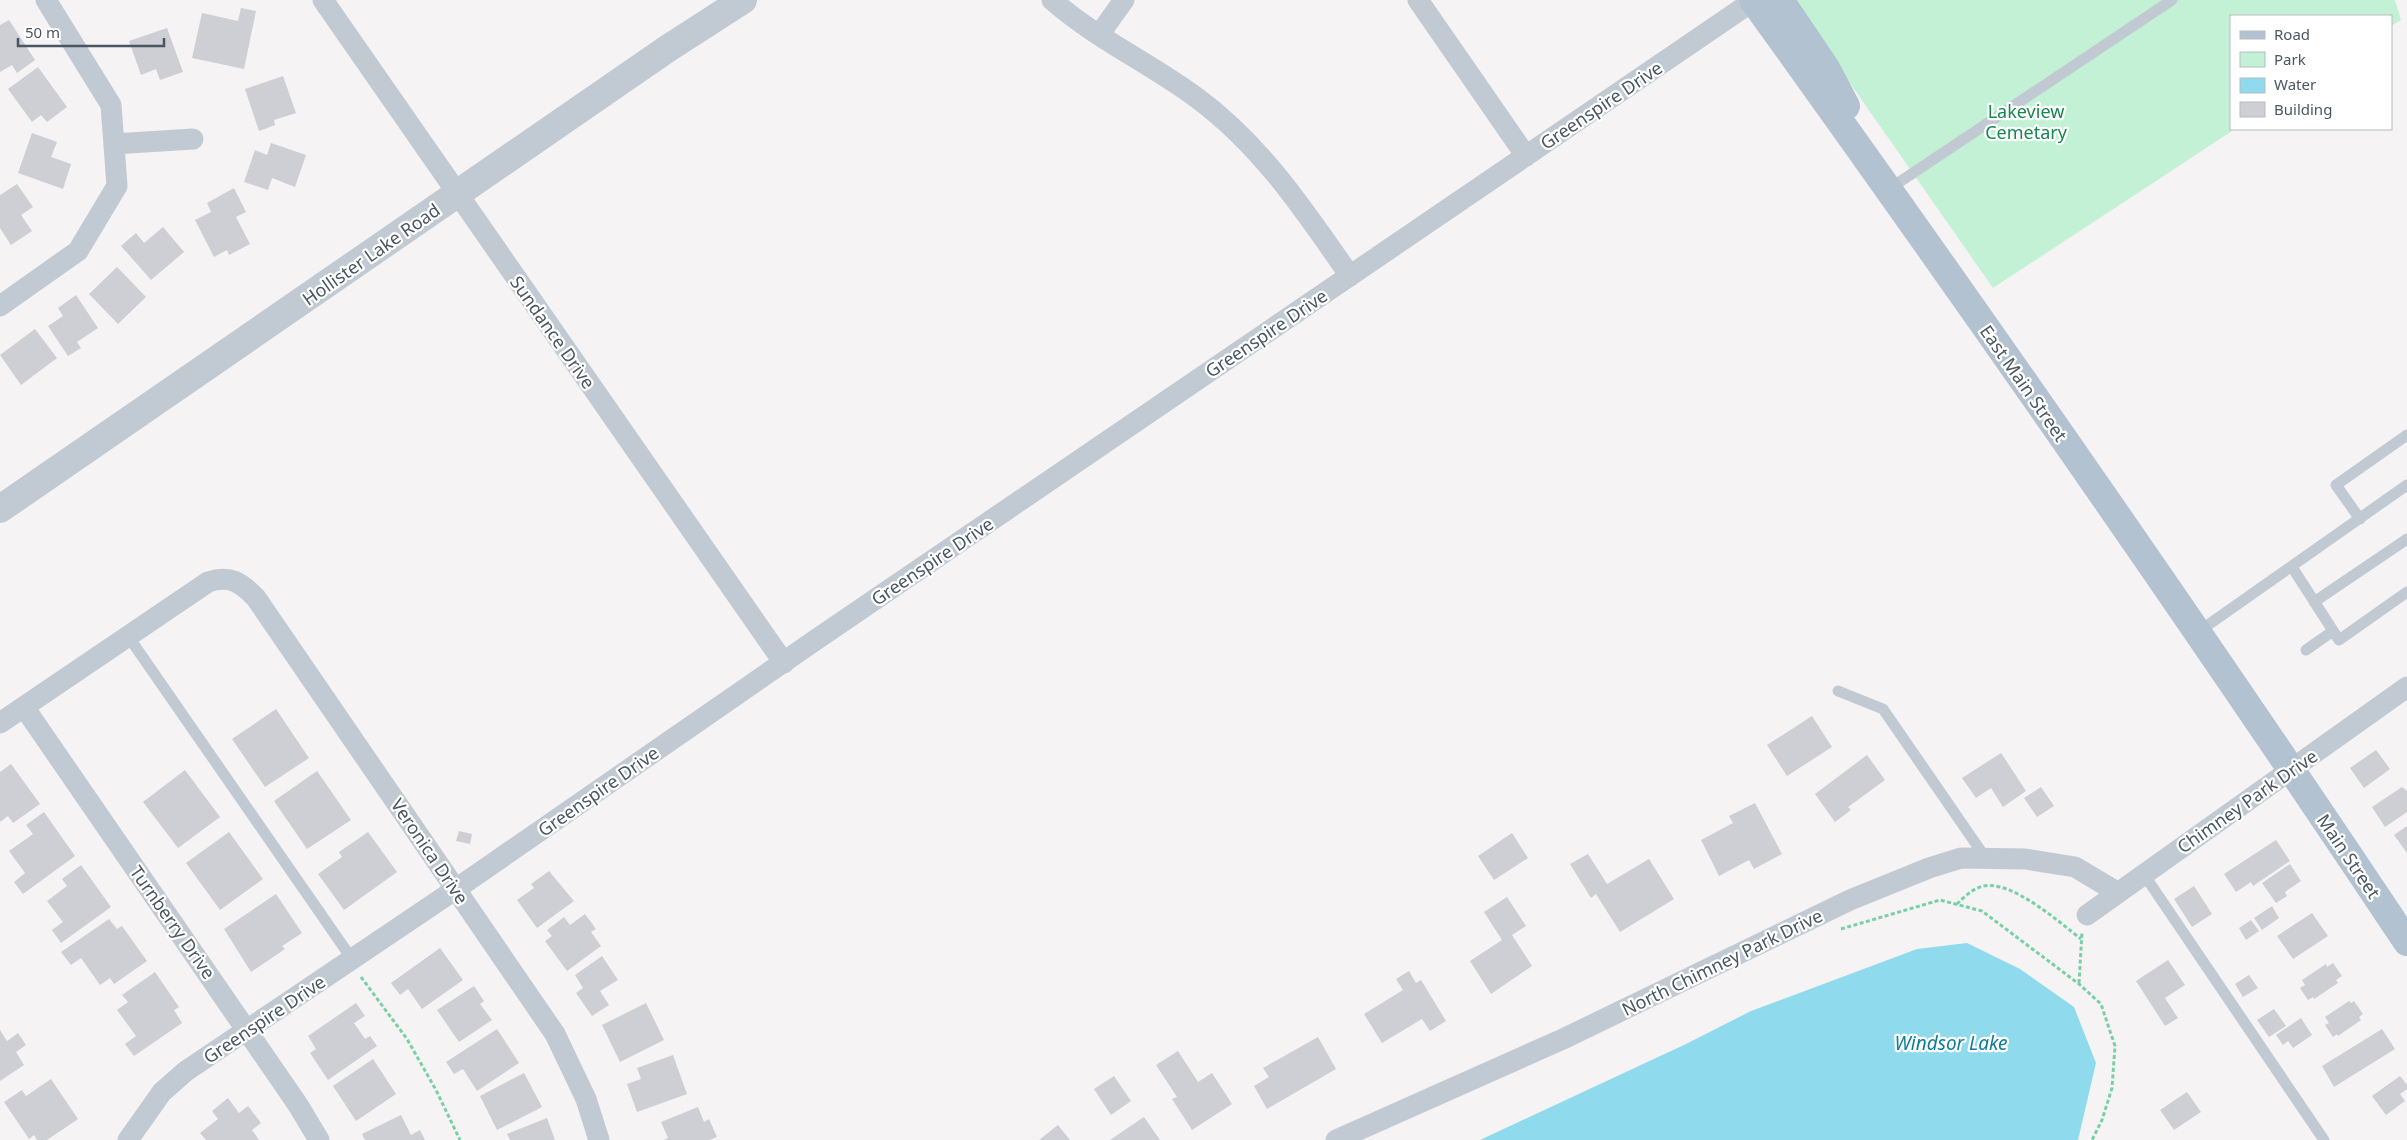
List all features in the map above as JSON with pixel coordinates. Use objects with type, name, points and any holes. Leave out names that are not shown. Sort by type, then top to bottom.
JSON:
[{"type":"main road","name":"East Main Street","points":[[1753,0],[1889,189],[2292,769]]},
{"type":"main road","points":[[1780,0],[1826,68],[1889,189]]},
{"type":"main road","name":"Main Street","points":[[2292,769],[2407,942]]},
{"type":"street","points":[[0,306],[78,251],[116,186],[111,105],[46,0]]},
{"type":"street","name":"Sundance Drive","points":[[323,0],[784,663]]},
{"type":"street","name":"Hollister Lake Road","points":[[0,509],[743,0]]},
{"type":"street","points":[[1052,0],[1068,14],[1198,99],[1260,155],[1289,189],[1350,276]]},
{"type":"street","points":[[1099,35],[1124,0]]},
{"type":"street","points":[[1418,0],[1526,156]]},
{"type":"street","name":"Greenspire Drive","points":[[128,1140],[162,1092],[186,1071],[248,1031],[356,968],[456,889],[1753,0]]},
{"type":"street","points":[[114,144],[193,139]]},
{"type":"street","name":"Veronica Drive","points":[[128,636],[208,582],[222,578],[234,580],[246,587],[256,598],[555,1034],[586,1099],[599,1140]]},
{"type":"street","points":[[0,723],[128,636]]},
{"type":"street","name":"Chimney Park Drive","points":[[2087,915],[2143,873],[2407,687]]},
{"type":"street","name":"Turnberry Drive","points":[[24,707],[248,1031],[298,1105],[319,1140]]},
{"type":"street","name":"North Chimney Park Drive","points":[[1336,1140],[1563,1039],[1885,884],[1961,858],[2025,858],[2075,867],[2117,892]]},
{"type":"lane","points":[[1889,189],[2172,0]]},
{"type":"lane","points":[[2360,518],[2336,485],[2407,435]]},
{"type":"lane","points":[[2198,632],[2407,485]]},
{"type":"lane","points":[[2314,602],[2407,539]]},
{"type":"lane","points":[[2292,566],[2339,640],[2407,592]]},
{"type":"lane","points":[[2306,650],[2333,631]]},
{"type":"lane","points":[[128,636],[356,968]]},
{"type":"lane","points":[[1838,691],[1883,709],[1985,858]]},
{"type":"lane","points":[[2143,873],[2324,1140]]},
{"type":"path","points":[[1956,904],[1967,894],[1983,886],[1998,887],[2022,896],[2081,939]]},
{"type":"path","points":[[1832,931],[1940,900],[1982,911],[2079,984],[2101,1004],[2115,1046],[2112,1088],[2102,1120],[2092,1140]]},
{"type":"path","points":[[2079,984],[2081,939],[2087,915]]},
{"type":"path","points":[[356,968],[407,1039],[436,1090],[460,1140]]},
{"type":"green space","name":"Lakeview Cemetary","points":[[1792,0],[2395,0],[2401,20],[2392,25],[2392,15],[2230,15],[2230,130],[2233,130],[1993,288]]},
{"type":"water","name":"Windsor Lake","points":[[1967,943],[2020,969],[2074,1007],[2096,1063],[2078,1140],[1480,1140],[1686,1044],[1751,1011],[1917,949]]},
{"type":"building","points":[[241,8],[256,11],[244,69],[192,58],[202,13],[238,21]]},
{"type":"building","points":[[9,20],[35,60],[17,73],[12,65],[0,72],[0,25]]},
{"type":"building","points":[[167,28],[183,72],[160,80],[156,69],[141,75],[129,41]]},
{"type":"building","points":[[38,67],[67,107],[47,122],[41,115],[32,122],[8,89]]},
{"type":"building","points":[[283,76],[296,113],[274,120],[275,125],[259,131],[245,89]]},
{"type":"building","points":[[32,133],[57,142],[51,157],[71,164],[63,189],[18,173]]},
{"type":"building","points":[[271,143],[306,155],[295,187],[272,178],[268,190],[244,182],[255,150],[267,155]]},
{"type":"building","points":[[17,184],[33,207],[21,215],[32,231],[11,245],[0,228],[0,195]]},
{"type":"building","points":[[234,188],[246,212],[236,217],[250,244],[229,255],[227,250],[214,257],[195,220],[211,212],[207,203]]},
{"type":"building","points":[[163,227],[184,252],[151,280],[121,246],[136,233],[144,243]]},
{"type":"building","points":[[117,267],[146,297],[118,324],[89,294]]},
{"type":"building","points":[[76,295],[98,328],[77,342],[81,348],[68,356],[48,326],[63,316],[58,308]]},
{"type":"building","points":[[35,329],[57,358],[21,385],[0,355]]},
{"type":"building","points":[[276,709],[309,758],[265,787],[232,739]]},
{"type":"building","points":[[1812,716],[1832,747],[1787,776],[1767,745]]},
{"type":"building","points":[[2376,750],[2390,769],[2364,788],[2350,768]]},
{"type":"building","points":[[2001,753],[2026,791],[2003,807],[1991,788],[1976,798],[1962,778]]},
{"type":"building","points":[[1867,755],[1885,780],[1848,807],[1851,810],[1835,822],[1815,794]]},
{"type":"building","points":[[11,764],[40,804],[13,823],[8,816],[0,822],[0,772]]},
{"type":"building","points":[[185,770],[220,817],[178,848],[143,802]]},
{"type":"building","points":[[317,771],[351,820],[307,849],[274,801]]},
{"type":"building","points":[[2041,787],[2054,806],[2037,817],[2024,798]]},
{"type":"building","points":[[2402,787],[2407,791],[2407,812],[2385,827],[2372,807]]},
{"type":"building","points":[[1755,803],[1782,854],[1754,869],[1749,860],[1719,876],[1701,840],[1733,823],[1729,816]]},
{"type":"building","points":[[44,812],[75,856],[23,894],[14,882],[25,873],[9,851],[33,834],[26,825]]},
{"type":"building","points":[[2407,826],[2407,853],[2394,835]]},
{"type":"building","points":[[459,831],[472,834],[470,844],[456,841]]},
{"type":"building","points":[[229,832],[263,879],[220,910],[186,863]]},
{"type":"building","points":[[368,832],[397,872],[344,910],[318,874],[342,857],[339,852]]},
{"type":"building","points":[[1512,833],[1528,858],[1494,880],[1478,856]]},
{"type":"building","points":[[2276,840],[2290,861],[2253,886],[2251,882],[2236,892],[2224,874]]},
{"type":"building","points":[[1588,854],[1607,884],[1649,859],[1674,899],[1620,932],[1596,894],[1591,898],[1570,864]]},
{"type":"building","points":[[2290,864],[2301,881],[2285,892],[2287,896],[2276,903],[2262,883]]},
{"type":"building","points":[[81,865],[111,907],[61,943],[52,930],[63,922],[47,901],[67,886],[62,879]]},
{"type":"building","points":[[549,871],[574,901],[537,928],[517,900],[534,888],[531,884]]},
{"type":"building","points":[[2194,886],[2212,914],[2192,927],[2174,899]]},
{"type":"building","points":[[276,894],[302,933],[282,946],[285,949],[251,972],[224,929]]},
{"type":"building","points":[[1507,897],[1526,926],[1512,935],[1532,966],[1491,994],[1470,961],[1502,940],[1484,912]]},
{"type":"building","points":[[2272,906],[2279,918],[2262,930],[2254,918]]},
{"type":"building","points":[[2312,913],[2328,936],[2293,959],[2277,936]]},
{"type":"building","points":[[585,914],[596,929],[591,932],[601,946],[567,971],[545,941],[552,936],[547,930],[564,917],[570,925]]},
{"type":"building","points":[[109,919],[117,929],[122,926],[147,961],[114,984],[110,978],[100,985],[81,958],[71,965],[61,952]]},
{"type":"building","points":[[2251,920],[2259,931],[2246,940],[2239,928]]},
{"type":"building","points":[[440,948],[463,980],[422,1009],[408,989],[400,995],[391,983]]},
{"type":"building","points":[[602,956],[618,980],[600,991],[609,1005],[592,1016],[576,993],[583,988],[575,975]]},
{"type":"building","points":[[2168,960],[2185,985],[2165,998],[2178,1018],[2165,1026],[2136,981]]},
{"type":"building","points":[[2333,963],[2342,976],[2336,980],[2338,983],[2314,999],[2313,997],[2308,1000],[2300,988],[2305,985],[2302,980],[2326,964],[2327,967]]},
{"type":"building","points":[[1409,971],[1416,983],[1421,980],[1446,1021],[1430,1031],[1422,1019],[1382,1043],[1364,1014],[1403,990],[1396,979]]},
{"type":"building","points":[[155,972],[179,1007],[174,1010],[182,1023],[134,1056],[125,1044],[136,1036],[117,1010],[128,1002],[122,995]]},
{"type":"building","points":[[2249,975],[2258,988],[2243,997],[2235,984]]},
{"type":"building","points":[[474,986],[484,1001],[480,1004],[492,1020],[459,1042],[437,1010]]},
{"type":"building","points":[[2349,1001],[2351,1003],[2354,1001],[2363,1014],[2359,1017],[2361,1020],[2338,1036],[2337,1034],[2333,1037],[2325,1025],[2329,1023],[2325,1017]]},
{"type":"building","points":[[356,1003],[365,1016],[354,1023],[365,1039],[370,1036],[377,1046],[328,1080],[310,1053],[316,1049],[308,1036]]},
{"type":"building","points":[[646,1003],[664,1040],[620,1062],[602,1025]]},
{"type":"building","points":[[2274,1009],[2286,1026],[2269,1037],[2257,1020]]},
{"type":"building","points":[[2301,1018],[2312,1035],[2293,1048],[2288,1041],[2283,1045],[2276,1035]]},
{"type":"building","points":[[497,1029],[519,1063],[477,1091],[463,1069],[454,1074],[446,1062]]},
{"type":"building","points":[[2382,1029],[2395,1049],[2334,1087],[2322,1066]]},
{"type":"building","points":[[0,1030],[7,1041],[18,1033],[26,1045],[16,1052],[24,1065],[0,1081]]},
{"type":"building","points":[[1318,1037],[1336,1069],[1267,1109],[1254,1086],[1269,1077],[1263,1068]]},
{"type":"building","points":[[1178,1051],[1198,1082],[1212,1073],[1232,1104],[1192,1130],[1172,1099],[1177,1097],[1156,1065]]},
{"type":"building","points":[[673,1055],[687,1094],[637,1112],[627,1084],[641,1079],[637,1068]]},
{"type":"building","points":[[373,1059],[396,1094],[356,1121],[333,1086]]},
{"type":"building","points":[[524,1073],[542,1107],[497,1130],[480,1096]]},
{"type":"building","points":[[1114,1076],[1131,1101],[1111,1115],[1094,1089]]},
{"type":"building","points":[[2400,1076],[2407,1085],[2407,1089],[2400,1094],[2405,1101],[2386,1115],[2372,1096]]},
{"type":"building","points":[[51,1079],[78,1119],[47,1140],[37,1140],[34,1135],[29,1139],[4,1102],[22,1090],[26,1096]]},
{"type":"building","points":[[2187,1092],[2201,1112],[2174,1130],[2160,1110]]},
{"type":"building","points":[[228,1098],[239,1113],[248,1106],[261,1123],[252,1130],[259,1140],[206,1140],[200,1133],[218,1119],[212,1111]]},
{"type":"building","points":[[698,1107],[704,1122],[709,1119],[717,1137],[709,1140],[664,1140],[668,1138],[661,1122]]},
{"type":"building","points":[[401,1115],[411,1135],[420,1130],[425,1140],[365,1140],[362,1134]]},
{"type":"building","points":[[1144,1117],[1160,1140],[1110,1140]]},
{"type":"building","points":[[547,1118],[555,1140],[510,1140],[507,1134]]},
{"type":"building","points":[[1058,1125],[1070,1140],[1039,1140]]}]
